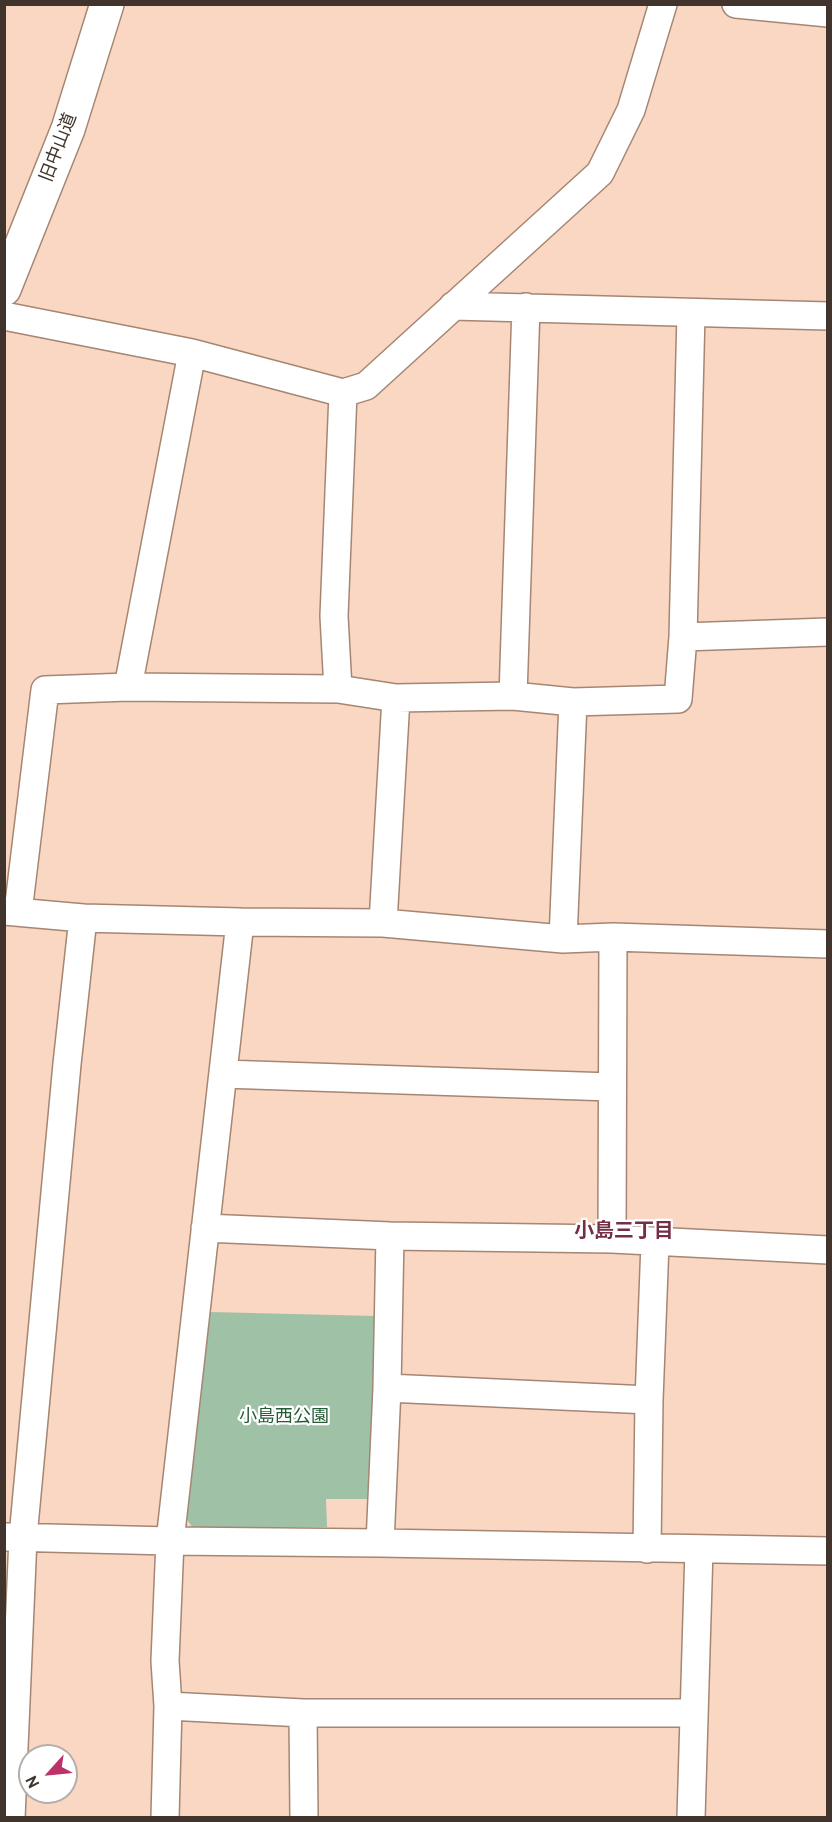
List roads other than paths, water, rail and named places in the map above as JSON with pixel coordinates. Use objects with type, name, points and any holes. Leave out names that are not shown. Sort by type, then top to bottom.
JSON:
[{"type":"main road","name":"旧中山道","points":[[4,289],[68,129],[107,4]]},
{"type":"street","points":[[4,316],[192,353],[343,393],[366,386],[600,173],[631,110],[663,4]]},
{"type":"street","points":[[736,4],[828,13]]},
{"type":"street","points":[[453,306],[828,316]]},
{"type":"street","points":[[513,696],[526,307]]},
{"type":"street","points":[[691,313],[683,637],[678,699],[573,702],[513,696],[396,698],[338,688],[128,687],[45,690],[11,912],[83,918],[383,923],[563,939],[614,937],[828,944]]},
{"type":"street","points":[[128,687],[192,353]]},
{"type":"street","points":[[338,688],[334,616],[343,393]]},
{"type":"street","points":[[683,637],[828,632]]},
{"type":"street","points":[[383,923],[396,698]]},
{"type":"street","points":[[563,939],[573,702]]},
{"type":"street","points":[[11,1818],[14,1537],[83,918]]},
{"type":"street","points":[[165,1818],[168,1706],[165,1661],[170,1541],[240,922]]},
{"type":"street","points":[[612,1239],[611,1087],[614,937]]},
{"type":"street","points":[[223,1074],[611,1087]]},
{"type":"street","points":[[205,1228],[390,1236],[612,1239],[655,1243],[828,1250]]},
{"type":"street","points":[[380,1543],[387,1388],[390,1236]]},
{"type":"street","points":[[647,1549],[648,1400],[655,1243]]},
{"type":"street","points":[[387,1388],[648,1400]]},
{"type":"street","points":[[14,1537],[828,1551]]},
{"type":"street","points":[[691,1818],[699,1549]]},
{"type":"street","points":[[168,1706],[303,1713],[694,1713]]},
{"type":"street","points":[[303,1713],[304,1818]]},
{"type":"district","name":"小島三丁目","points":[[624,1233]]},
{"type":"park label","name":"小島西公園","points":[[284,1418]]}]
